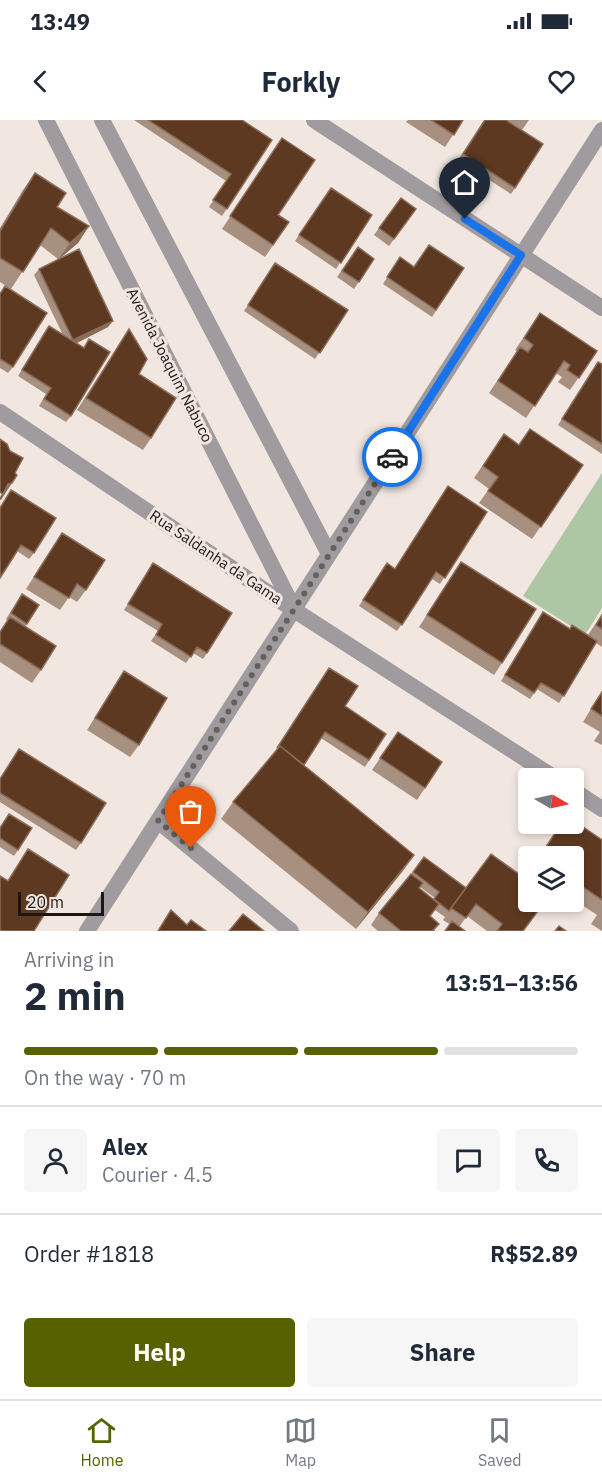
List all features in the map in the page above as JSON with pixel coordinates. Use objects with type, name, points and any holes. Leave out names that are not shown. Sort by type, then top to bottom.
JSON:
[{"type":"street","name":"Avenida Joaquim Nabuco","points":[[46,120],[294,610]]},
{"type":"street","points":[[102,120],[329,554]]},
{"type":"street","points":[[314,120],[602,308]]},
{"type":"street","points":[[87,931],[602,130]]},
{"type":"street","name":"Rua Saldanha da Gama","points":[[0,412],[294,610],[539,768]]},
{"type":"street","points":[[584,797],[602,809]]},
{"type":"street","points":[[158,821],[291,931]]},
{"type":"green space","points":[[602,473],[602,608],[585,635],[523,596]]},
{"type":"building","points":[[148,120],[242,120],[272,140],[227,209],[213,200],[231,174]]},
{"type":"building","points":[[431,120],[463,120],[454,135]]},
{"type":"building","points":[[485,120],[506,120],[543,144],[515,188],[463,154]]},
{"type":"building","points":[[282,138],[315,160],[278,215],[289,222],[273,245],[230,216]]},
{"type":"building","points":[[35,173],[66,193],[57,207],[89,226],[70,243],[51,228],[23,272],[0,258],[0,231]]},
{"type":"building","points":[[331,188],[372,215],[341,263],[299,235]]},
{"type":"building","points":[[401,198],[416,209],[394,239],[379,228]]},
{"type":"building","points":[[429,245],[464,268],[436,310],[387,277],[400,257],[414,267]]},
{"type":"building","points":[[358,247],[374,259],[359,282],[342,271]]},
{"type":"building","points":[[79,249],[113,321],[73,340],[39,269]]},
{"type":"building","points":[[275,263],[348,310],[320,353],[248,305]]},
{"type":"building","points":[[5,286],[47,313],[13,367],[0,359],[0,294]]},
{"type":"building","points":[[540,313],[597,351],[579,378],[567,370],[570,365],[564,361],[535,406],[498,381],[520,347],[528,352],[533,345],[524,338]]},
{"type":"building","points":[[49,326],[84,348],[89,339],[110,352],[71,416],[44,399],[51,388],[22,370]]},
{"type":"building","points":[[129,329],[147,359],[139,374],[176,398],[151,438],[86,398]]},
{"type":"building","points":[[598,362],[602,364],[602,444],[562,419]]},
{"type":"building","points":[[530,429],[583,465],[541,527],[488,491],[498,477],[483,466],[504,434],[519,445]]},
{"type":"building","points":[[0,439],[7,444],[10,451],[23,458],[15,473],[17,475],[12,483],[8,484],[3,494],[0,492]]},
{"type":"building","points":[[448,486],[487,512],[445,578],[436,572],[402,625],[363,600],[387,563],[395,569]]},
{"type":"building","points":[[11,490],[56,518],[34,553],[21,545],[0,578],[0,508]]},
{"type":"building","points":[[62,533],[105,560],[86,590],[77,584],[69,598],[34,577]]},
{"type":"building","points":[[461,562],[536,609],[502,663],[427,615]]},
{"type":"building","points":[[153,563],[232,613],[207,653],[197,647],[191,657],[156,635],[162,624],[128,604]]},
{"type":"building","points":[[22,594],[39,605],[27,624],[11,613]]},
{"type":"building","points":[[543,612],[570,629],[572,625],[597,641],[564,696],[541,683],[534,693],[505,675]]},
{"type":"building","points":[[602,615],[602,629],[596,625]]},
{"type":"building","points":[[10,617],[56,646],[41,670],[0,644],[0,632]]},
{"type":"building","points":[[329,668],[358,686],[345,706],[386,734],[369,760],[325,732],[304,765],[280,746],[277,748]]},
{"type":"building","points":[[124,671],[167,698],[139,745],[95,718]]},
{"type":"building","points":[[602,692],[602,716],[591,709]]},
{"type":"building","points":[[398,732],[442,762],[425,788],[380,758]]},
{"type":"building","points":[[280,746],[414,855],[368,912],[233,802]]},
{"type":"building","points":[[19,749],[106,803],[81,843],[0,793],[0,779]]},
{"type":"building","points":[[9,814],[32,828],[18,850],[0,838],[0,828]]},
{"type":"building","points":[[584,828],[602,840],[602,900],[584,888],[584,846],[547,846],[554,834],[584,834]]},
{"type":"building","points":[[28,849],[69,875],[34,931],[2,931],[0,930],[0,876],[8,881]]},
{"type":"building","points":[[491,854],[518,874],[518,912],[537,912],[523,931],[497,931],[502,924],[476,904],[466,918],[451,908]]},
{"type":"building","points":[[424,857],[466,888],[449,911],[434,899],[439,892],[413,872]]},
{"type":"building","points":[[411,874],[423,883],[419,888],[439,904],[430,916],[439,924],[434,931],[401,931],[379,913]]},
{"type":"building","points":[[171,910],[187,925],[191,920],[206,931],[158,931]]},
{"type":"building","points":[[243,914],[264,931],[229,931]]},
{"type":"building","points":[[452,921],[465,931],[445,931]]},
{"type":"building","points":[[559,926],[566,931],[555,931]]},
{"type":"way so far","points":[[191,848],[158,821],[392,457]]},
{"type":"route","points":[[392,457],[521,255],[465,219]]}]
